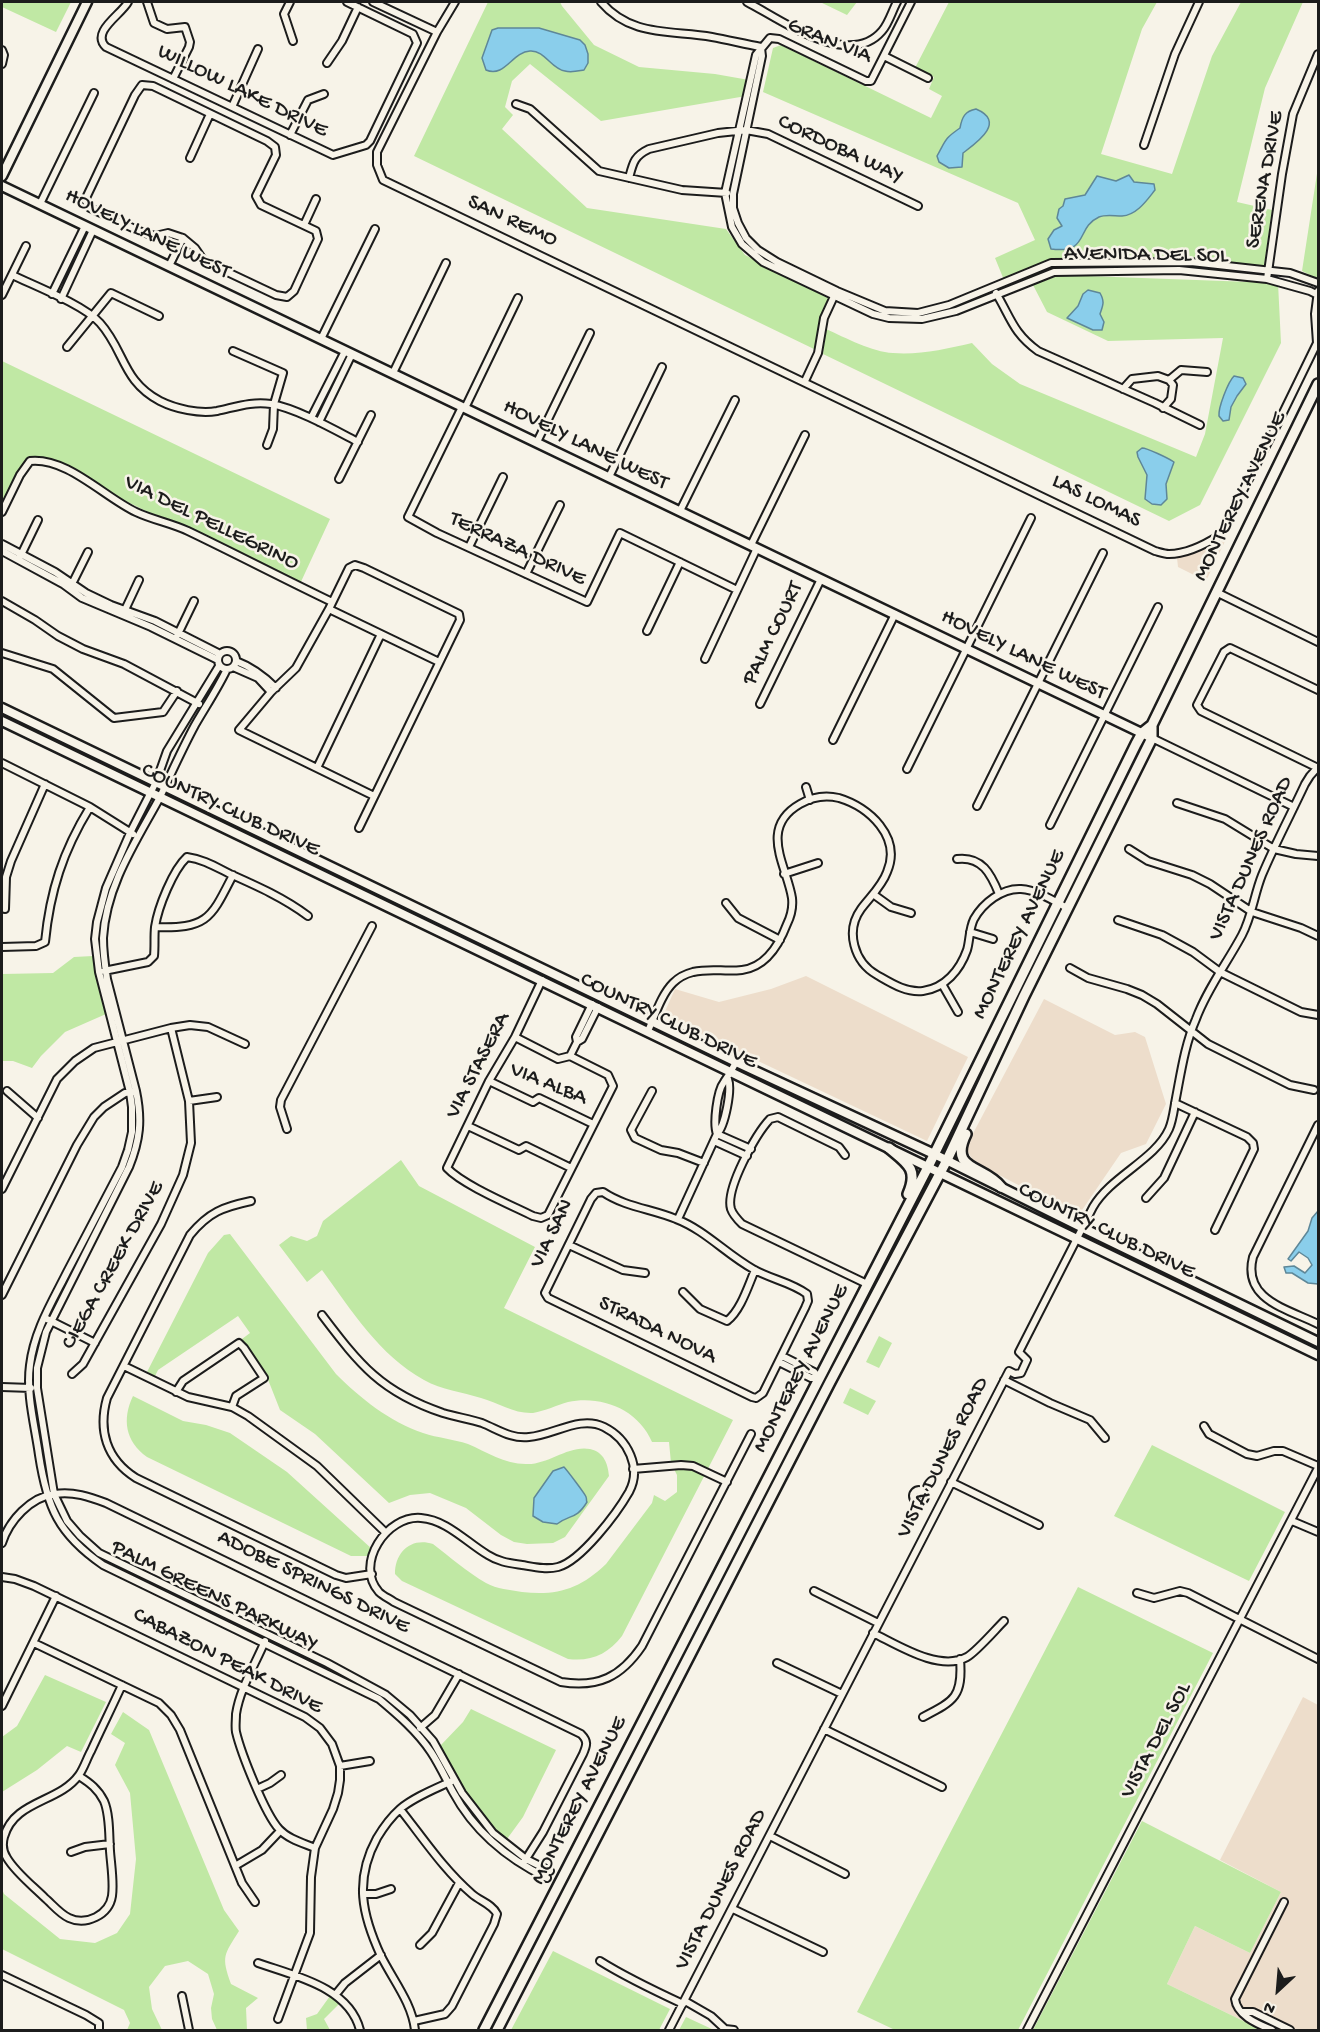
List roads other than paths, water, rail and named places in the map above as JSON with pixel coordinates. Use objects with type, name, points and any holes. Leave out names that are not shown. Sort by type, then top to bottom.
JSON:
[{"type":"main road","points":[[2,176],[87,2]]},
{"type":"main road","name":"HOVELY LANE WEST","points":[[2,186],[1152,738]]},
{"type":"main road","name":"MONTEREY AVENUE","points":[[484,2031],[928,1167],[1142,733],[1152,725],[1318,384]]},
{"type":"main road","name":"COUNTRY CLUB DRIVE","points":[[2,708],[736,1062],[947,1160],[1318,1342]]},
{"type":"main road","name":"COUNTRY CLUB DRIVE","points":[[2,721],[648,1031],[729,1076],[889,1148],[1318,1354]]},
{"type":"main road","name":"MONTEREY AVENUE","points":[[497,2031],[808,1425],[947,1160],[1067,908],[1152,738],[1152,725]]},
{"type":"main road","points":[[969,1114],[970,1124],[960,1147],[961,1155],[966,1164],[995,1179],[1001,1187]]},
{"type":"main road","points":[[889,1148],[908,1164],[913,1173],[913,1180],[898,1224]]},
{"type":"main road","points":[[808,1425],[810,1409],[821,1388],[819,1378]]},
{"type":"main road","points":[[646,1742],[644,1726],[656,1696]]},
{"type":"street","name":"WILLOW LAKE DRIVE","points":[[128,2],[112,18],[101,38],[106,47],[333,155],[366,145],[370,141],[417,43],[413,34],[347,2]]},
{"type":"street","points":[[147,2],[154,23],[167,29],[185,27],[190,42],[173,79]]},
{"type":"street","points":[[290,2],[284,15],[293,41]]},
{"type":"street","points":[[373,2],[436,32]]},
{"type":"street","name":"SAN REMO","points":[[455,2],[436,32],[377,152],[376,165],[382,180],[805,381]]},
{"type":"street","points":[[601,2],[618,18],[644,29],[711,37],[762,47]]},
{"type":"street","points":[[747,2],[828,44],[846,46],[861,44],[875,37],[883,30],[897,2]]},
{"type":"street","name":"GRAN VIA","points":[[762,47],[770,38],[780,39],[866,81],[871,81],[911,2]]},
{"type":"street","points":[[1144,145],[1175,54],[1199,2]]},
{"type":"street","points":[[327,63],[342,41],[358,7]]},
{"type":"street","name":"AVENIDA DEL SOL","points":[[762,47],[762,56],[725,193],[732,227],[742,244],[763,262],[835,293],[885,311],[918,313],[950,305],[1052,263],[1191,262],[1290,273],[1318,283]]},
{"type":"street","points":[[2,50],[4,59],[2,64]]},
{"type":"street","points":[[231,107],[258,50]]},
{"type":"street","name":"SERENA DRIVE","points":[[1267,279],[1293,114],[1318,54]]},
{"type":"street","points":[[884,56],[928,78]]},
{"type":"street","points":[[142,85],[153,86],[210,114],[275,147],[276,155],[256,196],[261,205],[316,231],[318,239],[294,291],[287,297],[276,296],[204,261],[195,248],[183,238],[168,233],[155,236],[139,231],[90,208],[85,201],[135,95],[142,85]]},
{"type":"street","points":[[40,204],[94,93]]},
{"type":"street","points":[[290,135],[308,100],[324,94]]},
{"type":"street","points":[[516,104],[530,109],[599,171],[682,190],[733,194]]},
{"type":"street","points":[[190,158],[210,114]]},
{"type":"street","points":[[629,178],[639,154],[649,148],[742,130]]},
{"type":"street","name":"AVENIDA DEL SOL","points":[[742,130],[733,208],[746,237],[758,250],[777,262],[873,314],[922,319],[956,311],[1054,272],[1179,270],[1267,279],[1318,294]]},
{"type":"street","name":"CORDOBA WAY","points":[[742,130],[768,134],[918,206]]},
{"type":"street","points":[[304,225],[316,199]]},
{"type":"street","points":[[52,294],[89,228]]},
{"type":"street","points":[[61,299],[89,228]]},
{"type":"street","points":[[321,339],[375,229]]},
{"type":"street","points":[[169,266],[183,238]]},
{"type":"street","points":[[2,295],[26,246]]},
{"type":"street","points":[[393,374],[446,263]]},
{"type":"street","points":[[63,271],[72,275]]},
{"type":"street","points":[[12,275],[92,315],[110,336],[127,372],[158,400],[174,407],[194,411],[216,411],[255,403],[274,404],[311,418],[358,442]]},
{"type":"street","points":[[993,288],[1017,332],[1025,342],[1038,351],[1200,425]]},
{"type":"street","points":[[68,347],[111,292],[159,316]]},
{"type":"street","points":[[805,381],[818,353],[824,318],[835,293]]},
{"type":"street","name":"LAS LOMAS","points":[[805,381],[1155,551],[1170,554],[1209,542],[1220,535],[1317,343],[1315,314],[1318,294]]},
{"type":"street","points":[[464,407],[518,298]]},
{"type":"street","points":[[537,442],[590,333]]},
{"type":"street","points":[[233,351],[283,373],[274,404],[273,429],[267,446]]},
{"type":"street","points":[[311,418],[322,395],[349,352]]},
{"type":"street","points":[[319,422],[331,399],[349,352]]},
{"type":"street","points":[[609,477],[662,367]]},
{"type":"street","points":[[1169,380],[1181,370],[1207,372]]},
{"type":"street","points":[[1123,389],[1132,379],[1158,376],[1169,380],[1173,385],[1171,399],[1163,408]]},
{"type":"street","points":[[322,395],[331,399]]},
{"type":"street","points":[[680,511],[735,400]]},
{"type":"street","name":"TERRAZA DRIVE","points":[[464,407],[408,517],[587,602],[620,533],[737,590]]},
{"type":"street","points":[[339,480],[371,416]]},
{"type":"street","points":[[705,659],[805,435]]},
{"type":"street","name":"VIA DEL PELLEGRINO","points":[[2,512],[30,460],[42,459],[101,489],[134,511],[185,530],[332,602]]},
{"type":"street","points":[[468,547],[502,477]]},
{"type":"street","points":[[526,574],[560,505]]},
{"type":"street","points":[[907,769],[1031,518]]},
{"type":"street","points":[[20,557],[38,520]]},
{"type":"street","points":[[2,544],[71,586],[124,613],[155,621],[219,660],[258,678],[273,690]]},
{"type":"street","points":[[2,551],[20,557]]},
{"type":"street","points":[[71,586],[88,552]]},
{"type":"street","points":[[978,806],[1037,682],[1103,553]]},
{"type":"street","points":[[647,631],[680,562]]},
{"type":"street","points":[[359,828],[460,620],[459,614],[364,568],[355,566],[349,568],[296,668],[273,690],[239,730],[374,796]]},
{"type":"street","name":"PALM COURT","points":[[760,704],[821,579]]},
{"type":"street","points":[[124,613],[139,580]]},
{"type":"street","points":[[1216,592],[1318,642]]},
{"type":"street","points":[[2,601],[75,645],[124,664],[205,708]]},
{"type":"street","points":[[177,636],[194,601]]},
{"type":"street","points":[[1050,825],[1158,607]]},
{"type":"street","points":[[329,609],[439,662]]},
{"type":"street","points":[[833,740],[895,614]]},
{"type":"street","points":[[316,768],[381,634]]},
{"type":"street","points":[[1318,690],[1230,648],[1224,652],[1197,705],[1201,711],[1318,767]]},
{"type":"street","points":[[219,660],[229,652],[234,655],[232,666]]},
{"type":"street","points":[[2,653],[53,669],[114,718],[163,712],[177,691]]},
{"type":"street","name":"PALM GREENS PARKWAY","points":[[219,660],[197,702],[168,748],[156,782],[130,833],[100,906],[95,939],[140,1129],[134,1156],[34,1344],[29,1365],[29,1388],[44,1487],[67,1521],[99,1553],[347,1673],[386,1695],[410,1715],[421,1728],[444,1759],[451,1781]]},
{"type":"street","name":"PALM GREENS PARKWAY","points":[[102,971],[103,938],[109,903],[119,873],[205,708],[232,666]]},
{"type":"street","points":[[1152,738],[1294,807]]},
{"type":"street","points":[[2,763],[90,807],[137,837]]},
{"type":"street","name":"VISTA DUNES ROAD","points":[[669,2031],[1008,1371],[1021,1373],[1025,1368],[1027,1360],[1018,1352],[1100,1195],[1158,1146],[1169,1129],[1191,1032],[1203,1003],[1242,935],[1252,912],[1262,876],[1294,807],[1310,776],[1318,767]]},
{"type":"street","points":[[5,909],[6,877],[10,861],[45,784]]},
{"type":"street","points":[[806,787],[810,800]]},
{"type":"street","points":[[648,1031],[673,983],[684,975],[710,969],[742,970],[757,966],[770,955],[780,939],[792,910],[792,899],[777,845],[783,820],[791,810],[810,800],[826,796],[851,803],[873,815],[882,826],[889,847],[890,858],[887,872],[860,910],[855,921],[853,943],[862,962],[870,971],[906,990],[922,991],[942,984],[960,967],[974,920],[981,908],[999,894],[1021,889],[1032,891],[1067,908]]},
{"type":"street","points":[[1177,802],[1224,819],[1274,849],[1318,856]]},
{"type":"street","points":[[2,947],[36,946],[45,942],[55,881],[90,807]]},
{"type":"street","points":[[1129,849],[1148,861],[1192,875],[1210,884],[1252,912],[1318,936]]},
{"type":"street","points":[[102,971],[148,962],[154,956],[155,927],[160,906],[181,863],[187,857],[197,858],[233,875],[292,904],[308,916]]},
{"type":"street","points":[[957,859],[966,858],[987,869],[999,894]]},
{"type":"street","points":[[784,874],[818,863]]},
{"type":"street","points":[[155,927],[187,926],[202,922],[215,911],[233,875]]},
{"type":"street","points":[[873,894],[891,908],[911,913]]},
{"type":"street","points":[[726,903],[738,918],[780,939]]},
{"type":"street","points":[[1118,920],[1162,935],[1178,943],[1220,972],[1301,1012],[1318,1015]]},
{"type":"street","points":[[287,1129],[280,1107],[281,1100],[372,926]]},
{"type":"street","points":[[970,932],[993,939]]},
{"type":"street","points":[[1070,968],[1088,978],[1127,988],[1142,995],[1208,1044],[1290,1085],[1314,1090]]},
{"type":"street","name":"VIA STASERA","points":[[542,980],[447,1168],[452,1174],[541,1218],[548,1215],[571,1168]]},
{"type":"street","points":[[942,984],[958,1012]]},
{"type":"street","points":[[570,1056],[577,1042],[576,1037],[595,1006]]},
{"type":"street","points":[[2,1189],[57,1079],[75,1061],[94,1048],[190,1025],[208,1027],[245,1044]]},
{"type":"street","name":"CIEGA CREEK DRIVE","points":[[72,1374],[84,1364],[161,1224],[183,1175],[191,1143],[189,1101],[171,1028]]},
{"type":"street","points":[[468,1126],[519,1150],[526,1146],[571,1168],[613,1086],[612,1080],[608,1075],[570,1056],[558,1059],[515,1036]]},
{"type":"street","points":[[736,1062],[718,1098],[715,1128],[717,1134],[678,1219],[701,1231],[755,1270],[807,1294],[808,1301],[780,1359],[812,1378],[819,1378]]},
{"type":"street","name":"VIA ALBA","points":[[489,1081],[533,1102],[539,1098],[593,1124]]},
{"type":"street","points":[[652,1090],[631,1130],[635,1138],[661,1150],[678,1153],[704,1163]]},
{"type":"street","points":[[6,1091],[38,1118]]},
{"type":"street","points":[[2,1295],[77,1145],[94,1117],[125,1093],[133,1092]]},
{"type":"street","points":[[189,1101],[217,1097]]},
{"type":"street","points":[[1175,1103],[1247,1137],[1254,1143],[1254,1149],[1215,1230]]},
{"type":"street","points":[[1146,1198],[1164,1178],[1195,1112]]},
{"type":"street","points":[[845,1155],[839,1147],[778,1117],[770,1119],[747,1156],[731,1192],[731,1209],[736,1218],[750,1228],[867,1284]]},
{"type":"street","points":[[1318,1125],[1253,1257],[1251,1276],[1253,1285],[1265,1298],[1318,1324]]},
{"type":"street","points":[[717,1134],[751,1149]]},
{"type":"street","points":[[714,1141],[747,1156]]},
{"type":"street","points":[[733,1150],[736,1143]]},
{"type":"street","name":"VIA SAN","points":[[545,1293],[596,1193],[603,1192],[622,1203],[678,1219]]},
{"type":"street","points":[[251,1201],[223,1208],[210,1215],[190,1235],[107,1398],[103,1413],[103,1430],[109,1449],[127,1473],[336,1575],[346,1578],[372,1574]]},
{"type":"street","points":[[569,1245],[623,1270],[645,1273]]},
{"type":"street","points":[[683,1292],[700,1309],[727,1321],[737,1309],[755,1270]]},
{"type":"street","name":"STRADA NOVA","points":[[545,1293],[553,1301],[756,1398],[763,1393],[780,1359]]},
{"type":"street","points":[[322,1315],[367,1371],[406,1398],[442,1413],[481,1423],[515,1437],[541,1435],[580,1424],[604,1427],[628,1448],[633,1460],[634,1476],[630,1491],[575,1559],[559,1567],[543,1569],[501,1562],[445,1525],[420,1518],[402,1521],[386,1533],[372,1557],[372,1574],[380,1593],[394,1602],[561,1682],[593,1683],[608,1678],[626,1667],[642,1646],[751,1434]]},
{"type":"street","points":[[47,1319],[95,1343]]},
{"type":"street","name":"PALM GREENS PARKWAY","points":[[47,1319],[37,1368],[37,1388],[54,1513],[68,1534],[87,1554],[103,1565],[379,1699],[415,1732],[431,1752],[451,1781],[473,1822],[489,1839],[549,1875]]},
{"type":"street","points":[[176,1392],[183,1381],[239,1343],[264,1378],[236,1396],[232,1407]]},
{"type":"street","points":[[124,1366],[188,1397],[232,1407],[305,1456],[386,1533]]},
{"type":"street","points":[[1004,1380],[1050,1404],[1090,1420],[1105,1438]]},
{"type":"street","points":[[2,1387],[37,1388]]},
{"type":"street","points":[[1204,1426],[1209,1434],[1247,1454],[1257,1456],[1283,1451],[1318,1467]]},
{"type":"street","points":[[633,1469],[693,1466],[727,1482]]},
{"type":"street","name":"VISTA DEL SOL","points":[[1027,2031],[1318,1467]]},
{"type":"street","points":[[951,1482],[1039,1525]]},
{"type":"street","name":"ADOBE SPRINGS DRIVE","points":[[51,1495],[74,1493],[106,1503],[582,1734],[586,1739],[586,1745],[543,1832],[524,1862]]},
{"type":"street","points":[[2,1543],[9,1524],[19,1513],[32,1503],[51,1495]]},
{"type":"street","points":[[924,1499],[938,1507]]},
{"type":"street","points":[[1292,1521],[1318,1532]]},
{"type":"street","name":"CABAZON PEAK DRIVE","points":[[2,1577],[15,1579],[56,1596],[305,1717],[320,1728],[332,1744],[340,1766],[338,1793],[315,1848],[311,1877],[310,1933],[278,2019]]},
{"type":"street","points":[[814,1591],[878,1623]]},
{"type":"street","points":[[1137,1593],[1154,1598],[1180,1591],[1188,1593],[1318,1659]]},
{"type":"street","points":[[2,1706],[56,1596]]},
{"type":"street","points":[[873,1633],[933,1660],[951,1662],[967,1657],[1004,1621]]},
{"type":"street","points":[[267,1635],[244,1687],[236,1716],[236,1731],[257,1789],[272,1821],[280,1831],[297,1842],[315,1848]]},
{"type":"street","points":[[34,1643],[159,1702],[171,1715],[180,1730],[242,1883],[255,1902]]},
{"type":"street","points":[[922,1717],[945,1705],[956,1694],[962,1681],[960,1659]]},
{"type":"street","points":[[777,1663],[842,1694]]},
{"type":"street","points":[[415,1732],[435,1715],[459,1674]]},
{"type":"street","points":[[79,1776],[95,1787],[106,1804],[112,1897],[108,1906],[94,1919],[81,1921],[70,1918],[55,1907],[7,1859],[3,1850],[3,1840],[7,1827],[14,1817],[79,1776],[122,1685]]},
{"type":"street","points":[[824,1729],[942,1787]]},
{"type":"street","points":[[340,1766],[370,1761]]},
{"type":"street","points":[[257,1789],[281,1775]]},
{"type":"street","points":[[415,2031],[414,2021],[406,2002],[381,1955],[364,1910],[363,1873],[371,1849],[384,1828],[400,1809],[451,1781]]},
{"type":"street","points":[[400,1809],[459,1883],[495,1910],[497,1914],[452,2007],[445,2014],[414,2021]]},
{"type":"street","points":[[235,1866],[262,1850],[280,1831]]},
{"type":"street","points":[[770,1836],[845,1874]]},
{"type":"street","points":[[71,1852],[85,1847],[110,1844]]},
{"type":"street","points":[[420,1945],[432,1934],[459,1883]]},
{"type":"street","points":[[363,1894],[376,1894],[391,1889]]},
{"type":"street","points":[[1272,2031],[1249,2019],[1235,2004],[1237,1994],[1284,1902]]},
{"type":"street","points":[[733,1909],[823,1952]]},
{"type":"street","points":[[336,1994],[345,1983],[381,1955]]},
{"type":"street","points":[[600,1961],[651,1990],[711,2016],[725,2029],[734,2031]]},
{"type":"street","points":[[258,1963],[336,1994],[350,2010],[360,2031]]},
{"type":"street","points":[[2,1975],[99,2023],[99,2031]]},
{"type":"street","points":[[182,1996],[189,2031]]},
{"type":"street","points":[[1243,2012],[1252,2012],[1290,2031]]},
{"type":"water","points":[[539,28],[580,40],[585,45],[588,63],[584,70],[567,72],[560,70],[540,53],[530,51],[524,52],[498,71],[486,70],[482,58],[492,30]]},
{"type":"water","points":[[976,109],[985,114],[989,120],[989,126],[981,138],[963,153],[962,167],[949,168],[939,162],[937,156],[946,140],[960,128],[965,115]]},
{"type":"water","points":[[1129,175],[1134,182],[1154,184],[1155,190],[1141,206],[1127,215],[1099,217],[1087,227],[1081,239],[1072,248],[1051,249],[1048,239],[1054,230],[1062,226],[1057,218],[1065,199],[1085,195],[1097,176],[1116,181]]},
{"type":"water","points":[[1088,290],[1100,293],[1103,299],[1100,314],[1104,322],[1102,330],[1093,330],[1067,318]]},
{"type":"water","points":[[1234,376],[1243,378],[1246,384],[1231,407],[1229,420],[1223,421],[1219,416],[1220,407],[1226,389]]},
{"type":"water","points":[[1142,448],[1174,462],[1166,484],[1167,499],[1161,505],[1152,504],[1145,499],[1147,475],[1137,452]]},
{"type":"water","points":[[1318,1211],[1318,1284],[1308,1283],[1292,1273],[1286,1273],[1284,1267],[1294,1266],[1305,1273],[1312,1265],[1308,1258],[1299,1252],[1291,1261],[1288,1259],[1308,1231],[1312,1218]]},
{"type":"water","points":[[564,1467],[585,1495],[587,1502],[576,1514],[557,1524],[543,1522],[533,1516],[534,1498],[553,1471]]}]
